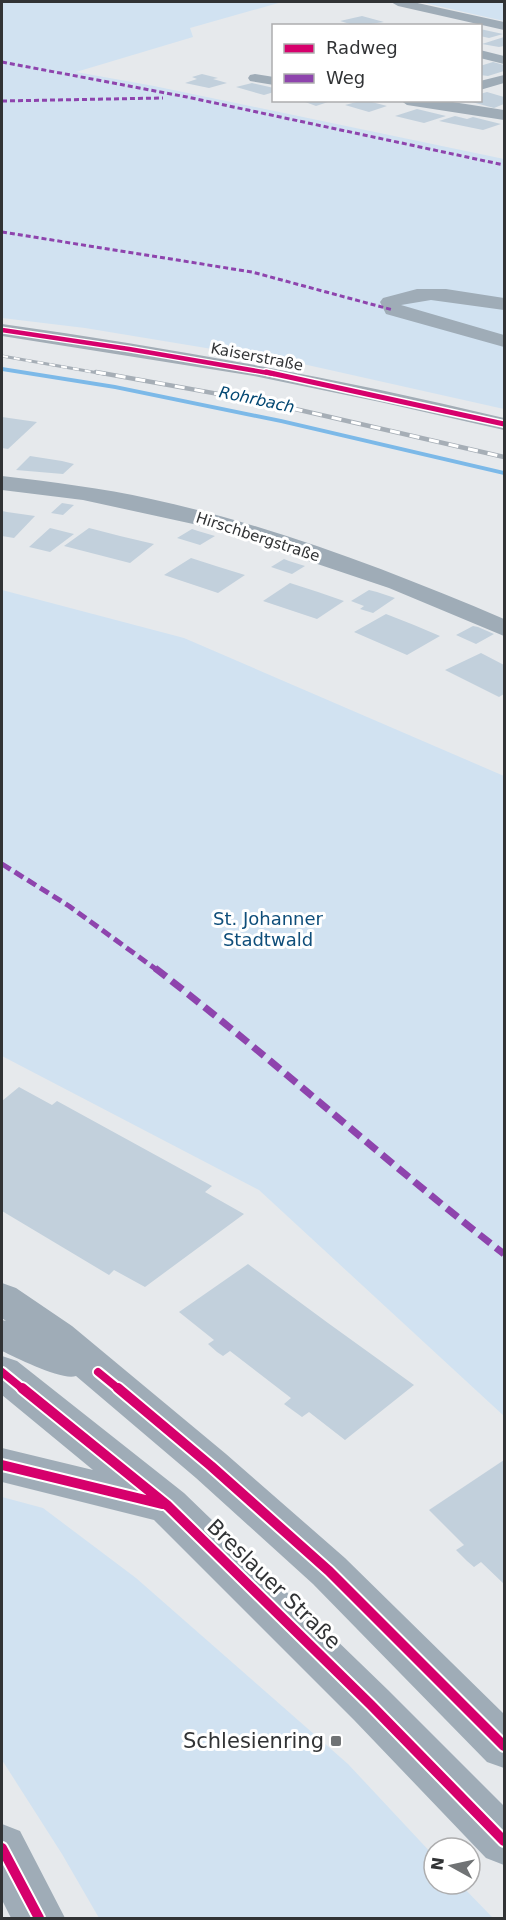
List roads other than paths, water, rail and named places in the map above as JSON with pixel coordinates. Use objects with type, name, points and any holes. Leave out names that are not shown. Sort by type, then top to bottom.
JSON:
[{"type":"main road","name":"Kaiserstraße","points":[[2,330],[244,368],[413,402],[504,424]]},
{"type":"street","points":[[398,2],[504,26]]},
{"type":"street","points":[[482,54],[504,60]]},
{"type":"street","points":[[255,78],[272,81]]},
{"type":"street","points":[[482,85],[504,79]]},
{"type":"street","points":[[427,102],[504,115]]},
{"type":"street","points":[[504,304],[440,295],[408,295],[390,302],[393,310],[504,341]]},
{"type":"street","name":"Hirschbergstraße","points":[[2,483],[117,499],[215,522],[398,583],[504,628]]},
{"type":"street","points":[[2,1298],[58,1337],[211,1466],[329,1571],[504,1746]]},
{"type":"street","points":[[2,1335],[98,1372]]},
{"type":"street","name":"Breslauer Straße","points":[[2,1372],[168,1506],[371,1705],[504,1840]]},
{"type":"street","points":[[2,1465],[168,1506]]},
{"type":"street","points":[[2,1848],[24,1898]]},
{"type":"waterway","name":"Rohrbach","points":[[2,369],[115,387],[281,421],[504,473]]},
{"type":"railway","points":[[2,356],[104,374]]},
{"type":"railway","points":[[96,372],[269,403],[504,457]]},
{"type":"place","name":"Schlesienring","points":[[336,1741]]},
{"type":"park label","name":"St. Johanner Stadtwald","points":[[268,929]]}]
